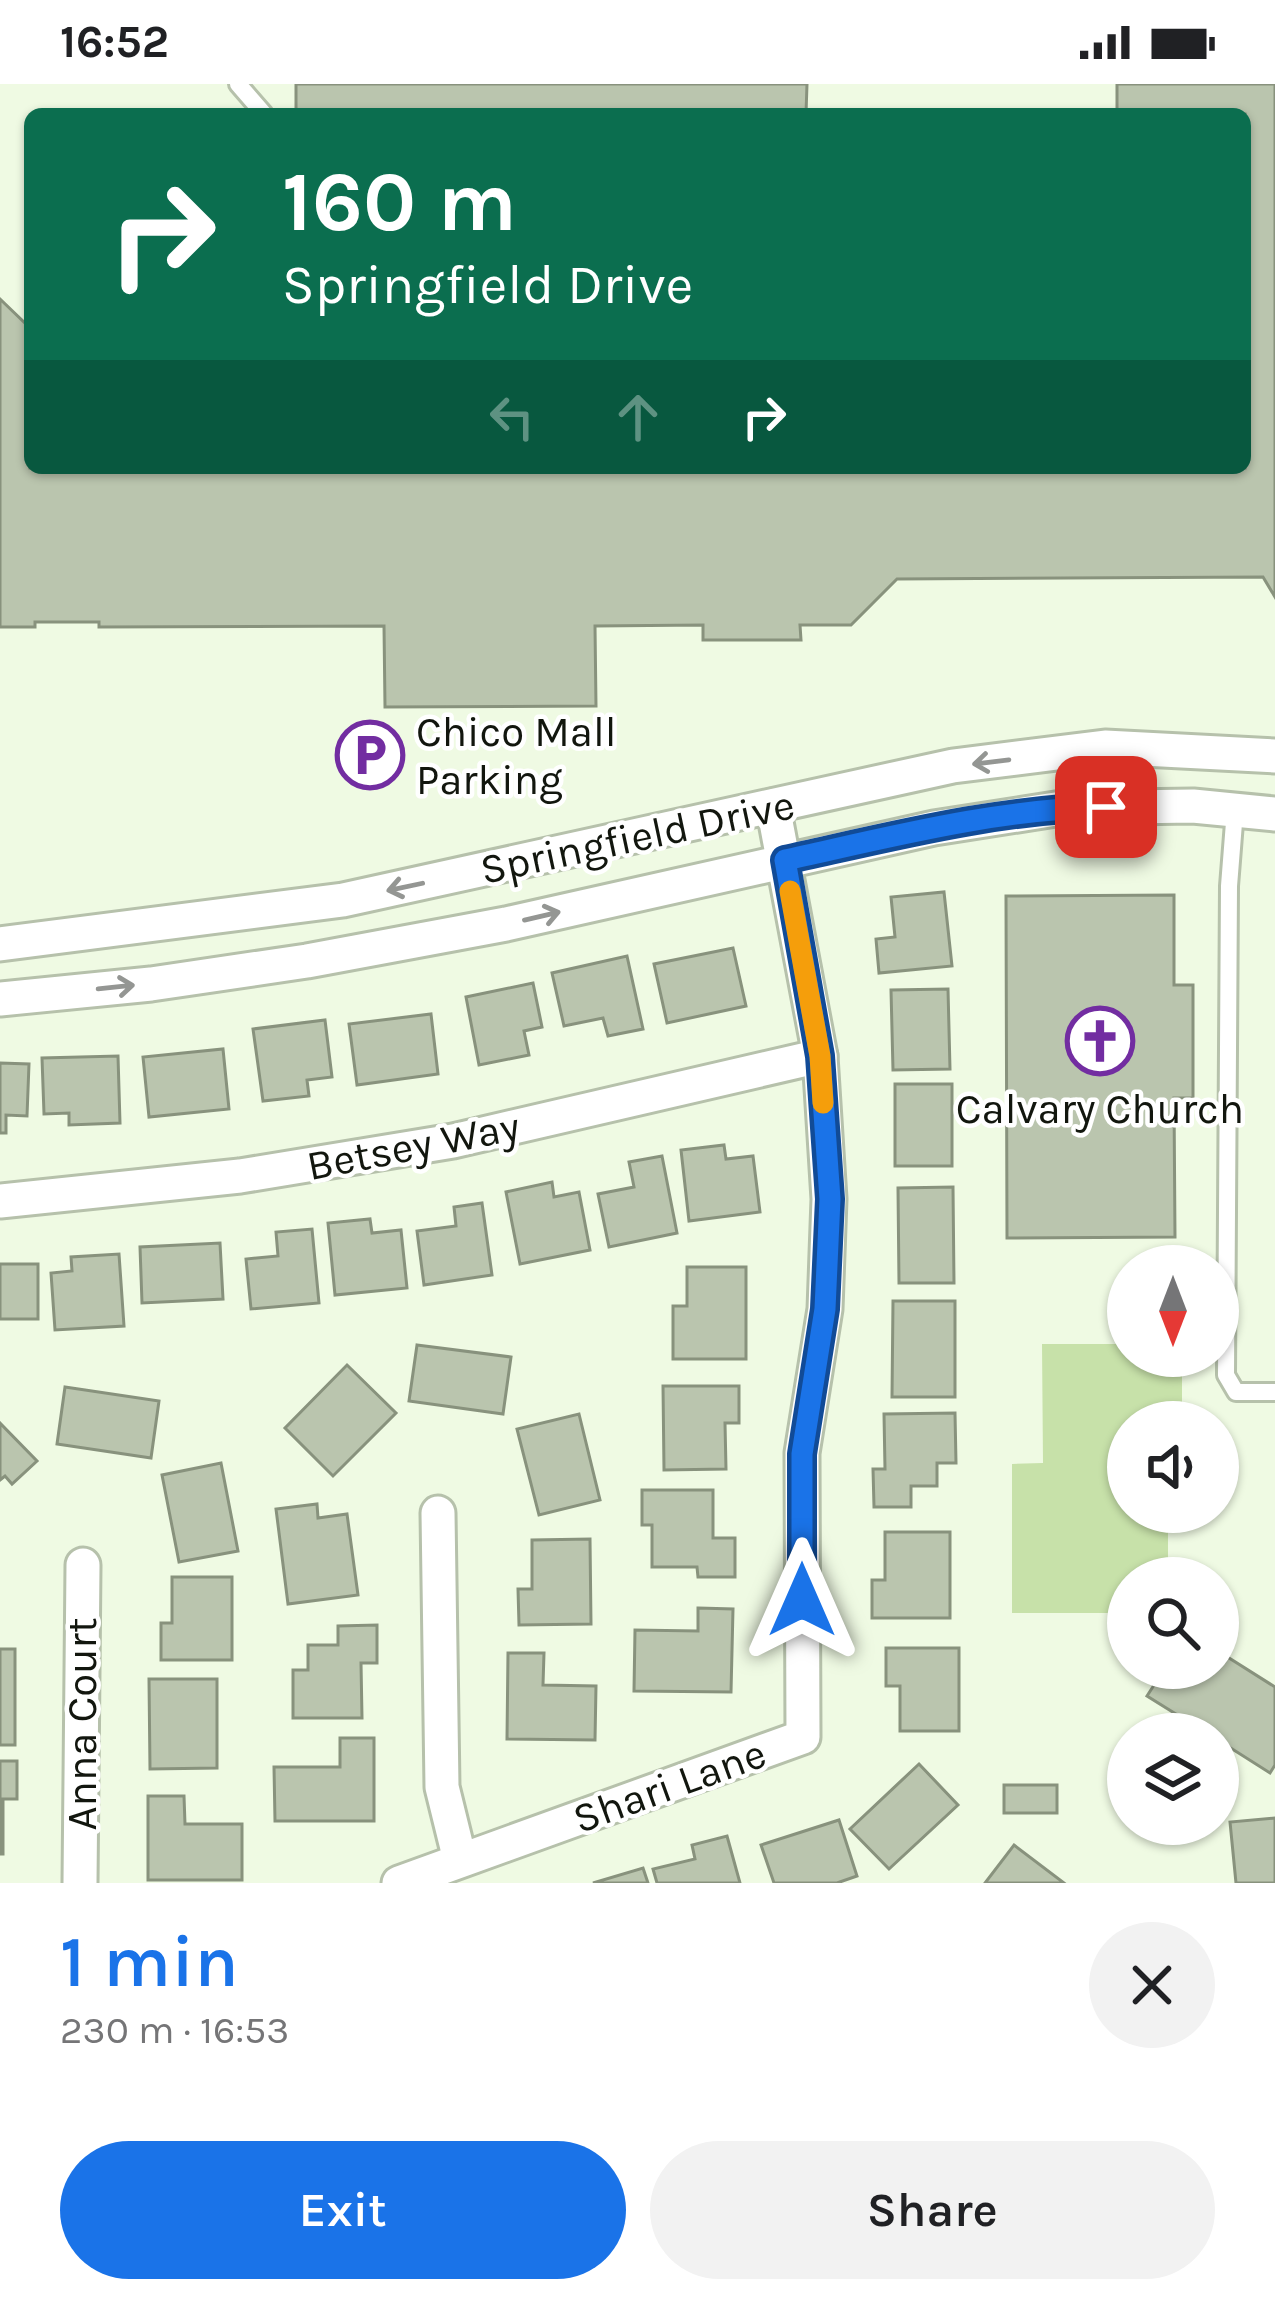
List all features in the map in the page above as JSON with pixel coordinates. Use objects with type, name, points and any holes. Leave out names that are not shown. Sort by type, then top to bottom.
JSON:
[{"type":"street","name":"Springfield Drive","points":[[0,944],[343,900],[953,766],[1105,747],[1275,756]]},
{"type":"street","name":"Shari Lane","points":[[398,1883],[803,1737],[802,1454],[825,1309],[830,1199],[820,1056],[773,806]]},
{"type":"street","name":"Springfield Drive","points":[[0,999],[152,984],[307,961],[506,924],[934,828],[1062,808],[1193,806],[1275,814]]},
{"type":"street","name":"Betsey Way","points":[[0,1201],[240,1176],[453,1142],[820,1056]]},
{"type":"street","points":[[438,1514],[442,1787],[460,1860]]},
{"type":"street","name":"Anna Court","points":[[80,1883],[83,1565]]},
{"type":"lane","points":[[238,84],[259,108]]},
{"type":"lane","points":[[1235,810],[1229,886],[1226,1375],[1236,1392],[1275,1391]]},
{"type":"green space","points":[[1042,1344],[1107,1344],[1107,1377],[1182,1377],[1182,1401],[1107,1401],[1107,1533],[1168,1533],[1168,1557],[1107,1557],[1107,1613],[1012,1613],[1012,1464],[1043,1463]]},
{"type":"building","points":[[296,84],[807,84],[806,108],[296,108]]},
{"type":"building","points":[[1117,84],[1275,84],[1275,597],[1263,577],[897,579],[851,625],[800,625],[801,640],[703,640],[703,625],[595,626],[596,706],[385,707],[384,626],[99,627],[99,622],[35,622],[35,627],[0,627],[0,299],[24,322],[24,474],[1251,474],[1251,108],[1117,108]]},
{"type":"building","points":[[944,892],[952,966],[879,973],[876,939],[895,937],[891,897]]},
{"type":"building","name":"Calvary Church","points":[[1174,895],[1174,985],[1193,985],[1193,1098],[1174,1098],[1175,1237],[1007,1238],[1006,896]]},
{"type":"building","points":[[733,948],[746,1006],[667,1023],[654,964]]},
{"type":"building","points":[[627,956],[643,1029],[608,1036],[603,1018],[564,1026],[552,973]]},
{"type":"building","points":[[533,983],[542,1027],[524,1031],[529,1055],[479,1065],[466,997]]},
{"type":"building","points":[[948,989],[950,1069],[893,1070],[891,990]]},
{"type":"building","points":[[431,1014],[438,1074],[357,1085],[349,1024]]},
{"type":"building","points":[[325,1020],[332,1077],[307,1080],[309,1096],[263,1101],[253,1029]]},
{"type":"building","points":[[223,1049],[229,1109],[149,1117],[143,1057]]},
{"type":"building","points":[[118,1056],[120,1123],[69,1125],[69,1113],[44,1114],[42,1058]]},
{"type":"building","points":[[0,1063],[29,1064],[27,1116],[6,1115],[6,1133],[0,1133]]},
{"type":"building","points":[[895,1084],[952,1084],[952,1166],[895,1166]]},
{"type":"building","points":[[724,1145],[726,1159],[753,1156],[760,1212],[689,1221],[681,1150]]},
{"type":"building","points":[[662,1156],[677,1233],[609,1247],[598,1194],[634,1187],[629,1162]]},
{"type":"building","points":[[552,1182],[554,1197],[579,1192],[590,1250],[520,1264],[506,1192]]},
{"type":"building","points":[[953,1187],[954,1283],[899,1283],[898,1188]]},
{"type":"building","points":[[482,1203],[492,1275],[424,1285],[417,1231],[456,1226],[454,1207]]},
{"type":"building","points":[[370,1219],[372,1233],[401,1230],[407,1288],[335,1295],[328,1223]]},
{"type":"building","points":[[312,1229],[319,1303],[251,1309],[246,1259],[278,1256],[276,1232]]},
{"type":"building","points":[[220,1243],[223,1299],[142,1303],[140,1247]]},
{"type":"building","points":[[119,1254],[124,1326],[55,1330],[51,1273],[72,1271],[71,1257]]},
{"type":"building","points":[[0,1264],[38,1264],[38,1319],[0,1319]]},
{"type":"building","points":[[687,1267],[746,1267],[746,1359],[673,1359],[673,1306],[687,1306]]},
{"type":"building","points":[[893,1301],[955,1301],[955,1397],[892,1397]]},
{"type":"building","points":[[417,1345],[511,1357],[503,1414],[409,1401]]},
{"type":"building","points":[[347,1365],[396,1413],[333,1476],[285,1428]]},
{"type":"building","points":[[663,1386],[739,1386],[739,1423],[725,1423],[726,1469],[664,1470]]},
{"type":"building","points":[[65,1387],[159,1401],[151,1458],[57,1444]]},
{"type":"building","points":[[955,1413],[956,1463],[937,1463],[937,1486],[911,1486],[911,1507],[874,1507],[873,1469],[885,1469],[884,1414]]},
{"type":"building","points":[[579,1414],[600,1500],[539,1515],[517,1429]]},
{"type":"building","points":[[0,1423],[37,1461],[12,1484],[5,1476],[0,1480]]},
{"type":"building","points":[[221,1463],[238,1551],[179,1562],[162,1475]]},
{"type":"building","points":[[642,1490],[713,1490],[713,1538],[735,1538],[735,1577],[698,1577],[697,1567],[652,1567],[652,1525],[642,1525]]},
{"type":"building","points":[[317,1504],[318,1518],[347,1514],[358,1595],[288,1604],[276,1509]]},
{"type":"building","points":[[885,1532],[950,1532],[950,1618],[872,1618],[872,1580],[885,1580]]},
{"type":"building","points":[[590,1539],[591,1624],[519,1625],[518,1589],[532,1589],[532,1540]]},
{"type":"building","points":[[172,1577],[232,1577],[232,1660],[161,1660],[161,1623],[172,1623]]},
{"type":"building","points":[[698,1608],[733,1609],[731,1692],[634,1691],[635,1630],[698,1631]]},
{"type":"building","points":[[377,1625],[377,1663],[361,1663],[362,1718],[293,1718],[293,1670],[308,1670],[308,1645],[338,1645],[338,1626]]},
{"type":"building","points":[[886,1648],[959,1648],[959,1731],[900,1731],[900,1686],[886,1686]]},
{"type":"building","points":[[0,1649],[15,1649],[15,1745],[0,1745]]},
{"type":"building","points":[[508,1653],[544,1653],[543,1685],[596,1686],[595,1740],[507,1739]]},
{"type":"building","points":[[1239,1664],[1275,1687],[1275,1765],[1270,1773],[1239,1753],[1239,1713],[1174,1713],[1147,1696],[1152,1689],[1239,1689]]},
{"type":"building","points":[[149,1679],[217,1679],[217,1768],[150,1769]]},
{"type":"building","points":[[340,1738],[374,1738],[374,1821],[275,1821],[274,1767],[340,1767]]},
{"type":"building","points":[[0,1761],[17,1761],[17,1799],[3,1799],[3,1854],[0,1854]]},
{"type":"building","points":[[919,1764],[958,1805],[889,1869],[850,1829]]},
{"type":"building","points":[[1004,1785],[1057,1785],[1057,1813],[1004,1813]]},
{"type":"building","points":[[148,1796],[184,1796],[185,1824],[242,1824],[242,1880],[148,1880]]},
{"type":"building","points":[[1275,1818],[1275,1883],[1236,1883],[1232,1845],[1239,1845],[1239,1821]]},
{"type":"building","points":[[839,1820],[857,1876],[837,1883],[774,1883],[761,1845]]},
{"type":"building","points":[[727,1836],[740,1883],[657,1883],[653,1869],[695,1859],[692,1845]]},
{"type":"building","points":[[1014,1845],[1064,1883],[985,1883]]},
{"type":"building","points":[[643,1868],[648,1883],[593,1883]]},
{"type":"slow traffic","points":[[790,891],[820,1056],[823,1103]]},
{"type":"place","name":"Chico Mall Parking","points":[[370,755]]},
{"type":"place","name":"Calvary Church","points":[[1100,1041]]},
{"type":"route","points":[[802,1600],[802,1454],[825,1309],[830,1199],[820,1056],[785,860],[934,828],[1062,808],[1106,807]]}]
